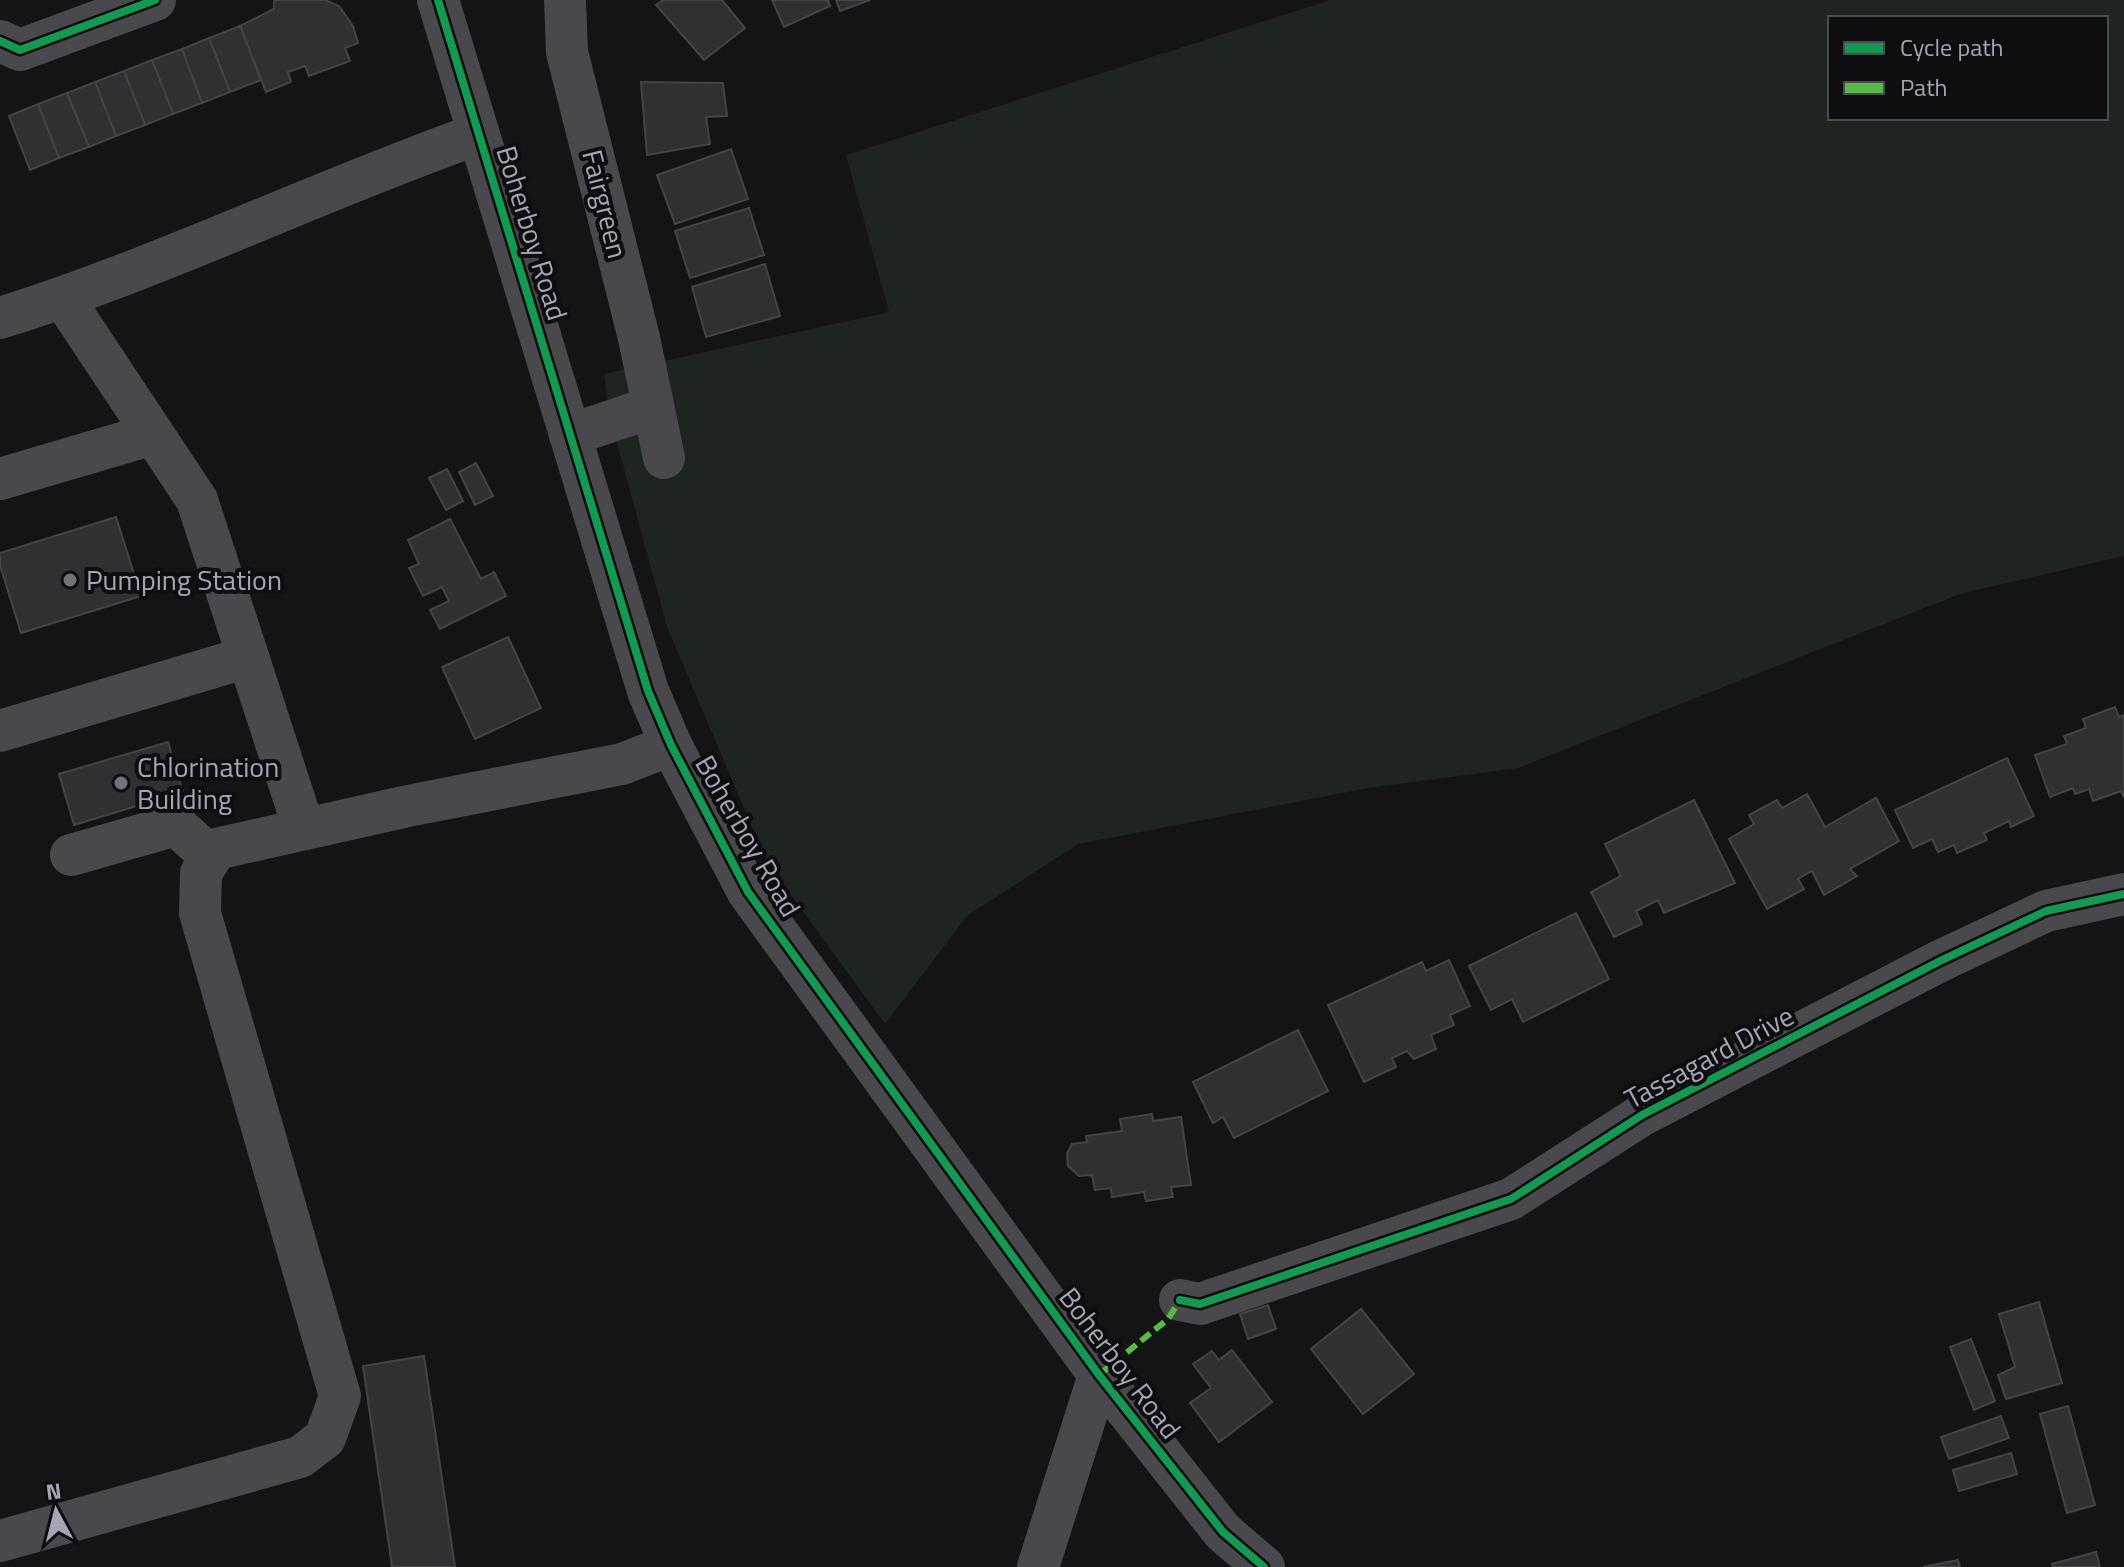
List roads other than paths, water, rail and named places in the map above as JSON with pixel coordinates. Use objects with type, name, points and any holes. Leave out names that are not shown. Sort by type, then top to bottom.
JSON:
[{"type":"street","points":[[0,41],[20,50],[155,0]]},
{"type":"street","name":"Boherboy Road","points":[[438,0],[648,691],[671,745],[748,892],[1099,1375],[1223,1532],[1264,1567]]},
{"type":"street","name":"Fairgreen","points":[[565,0],[567,52],[639,338],[664,458]]},
{"type":"street","points":[[0,318],[63,298],[384,167],[478,134]]},
{"type":"street","points":[[63,298],[197,500],[304,829]]},
{"type":"street","points":[[570,435],[653,407]]},
{"type":"street","points":[[0,479],[153,434]]},
{"type":"street","points":[[0,731],[248,657]]},
{"type":"street","points":[[0,1541],[300,1457],[325,1438],[340,1396],[200,913],[201,873],[216,849],[622,764],[671,745]]},
{"type":"street","points":[[71,855],[176,825],[211,857]]},
{"type":"street","name":"Tassagard Drive","points":[[1180,1300],[1200,1304],[1511,1199],[1642,1115],[1940,961],[2046,911],[2124,894]]},
{"type":"street","points":[[1038,1567],[1099,1375]]},
{"type":"place","name":"Pumping Station","points":[[70,580]]},
{"type":"place","name":"Chlorination Building","points":[[121,783]]}]
